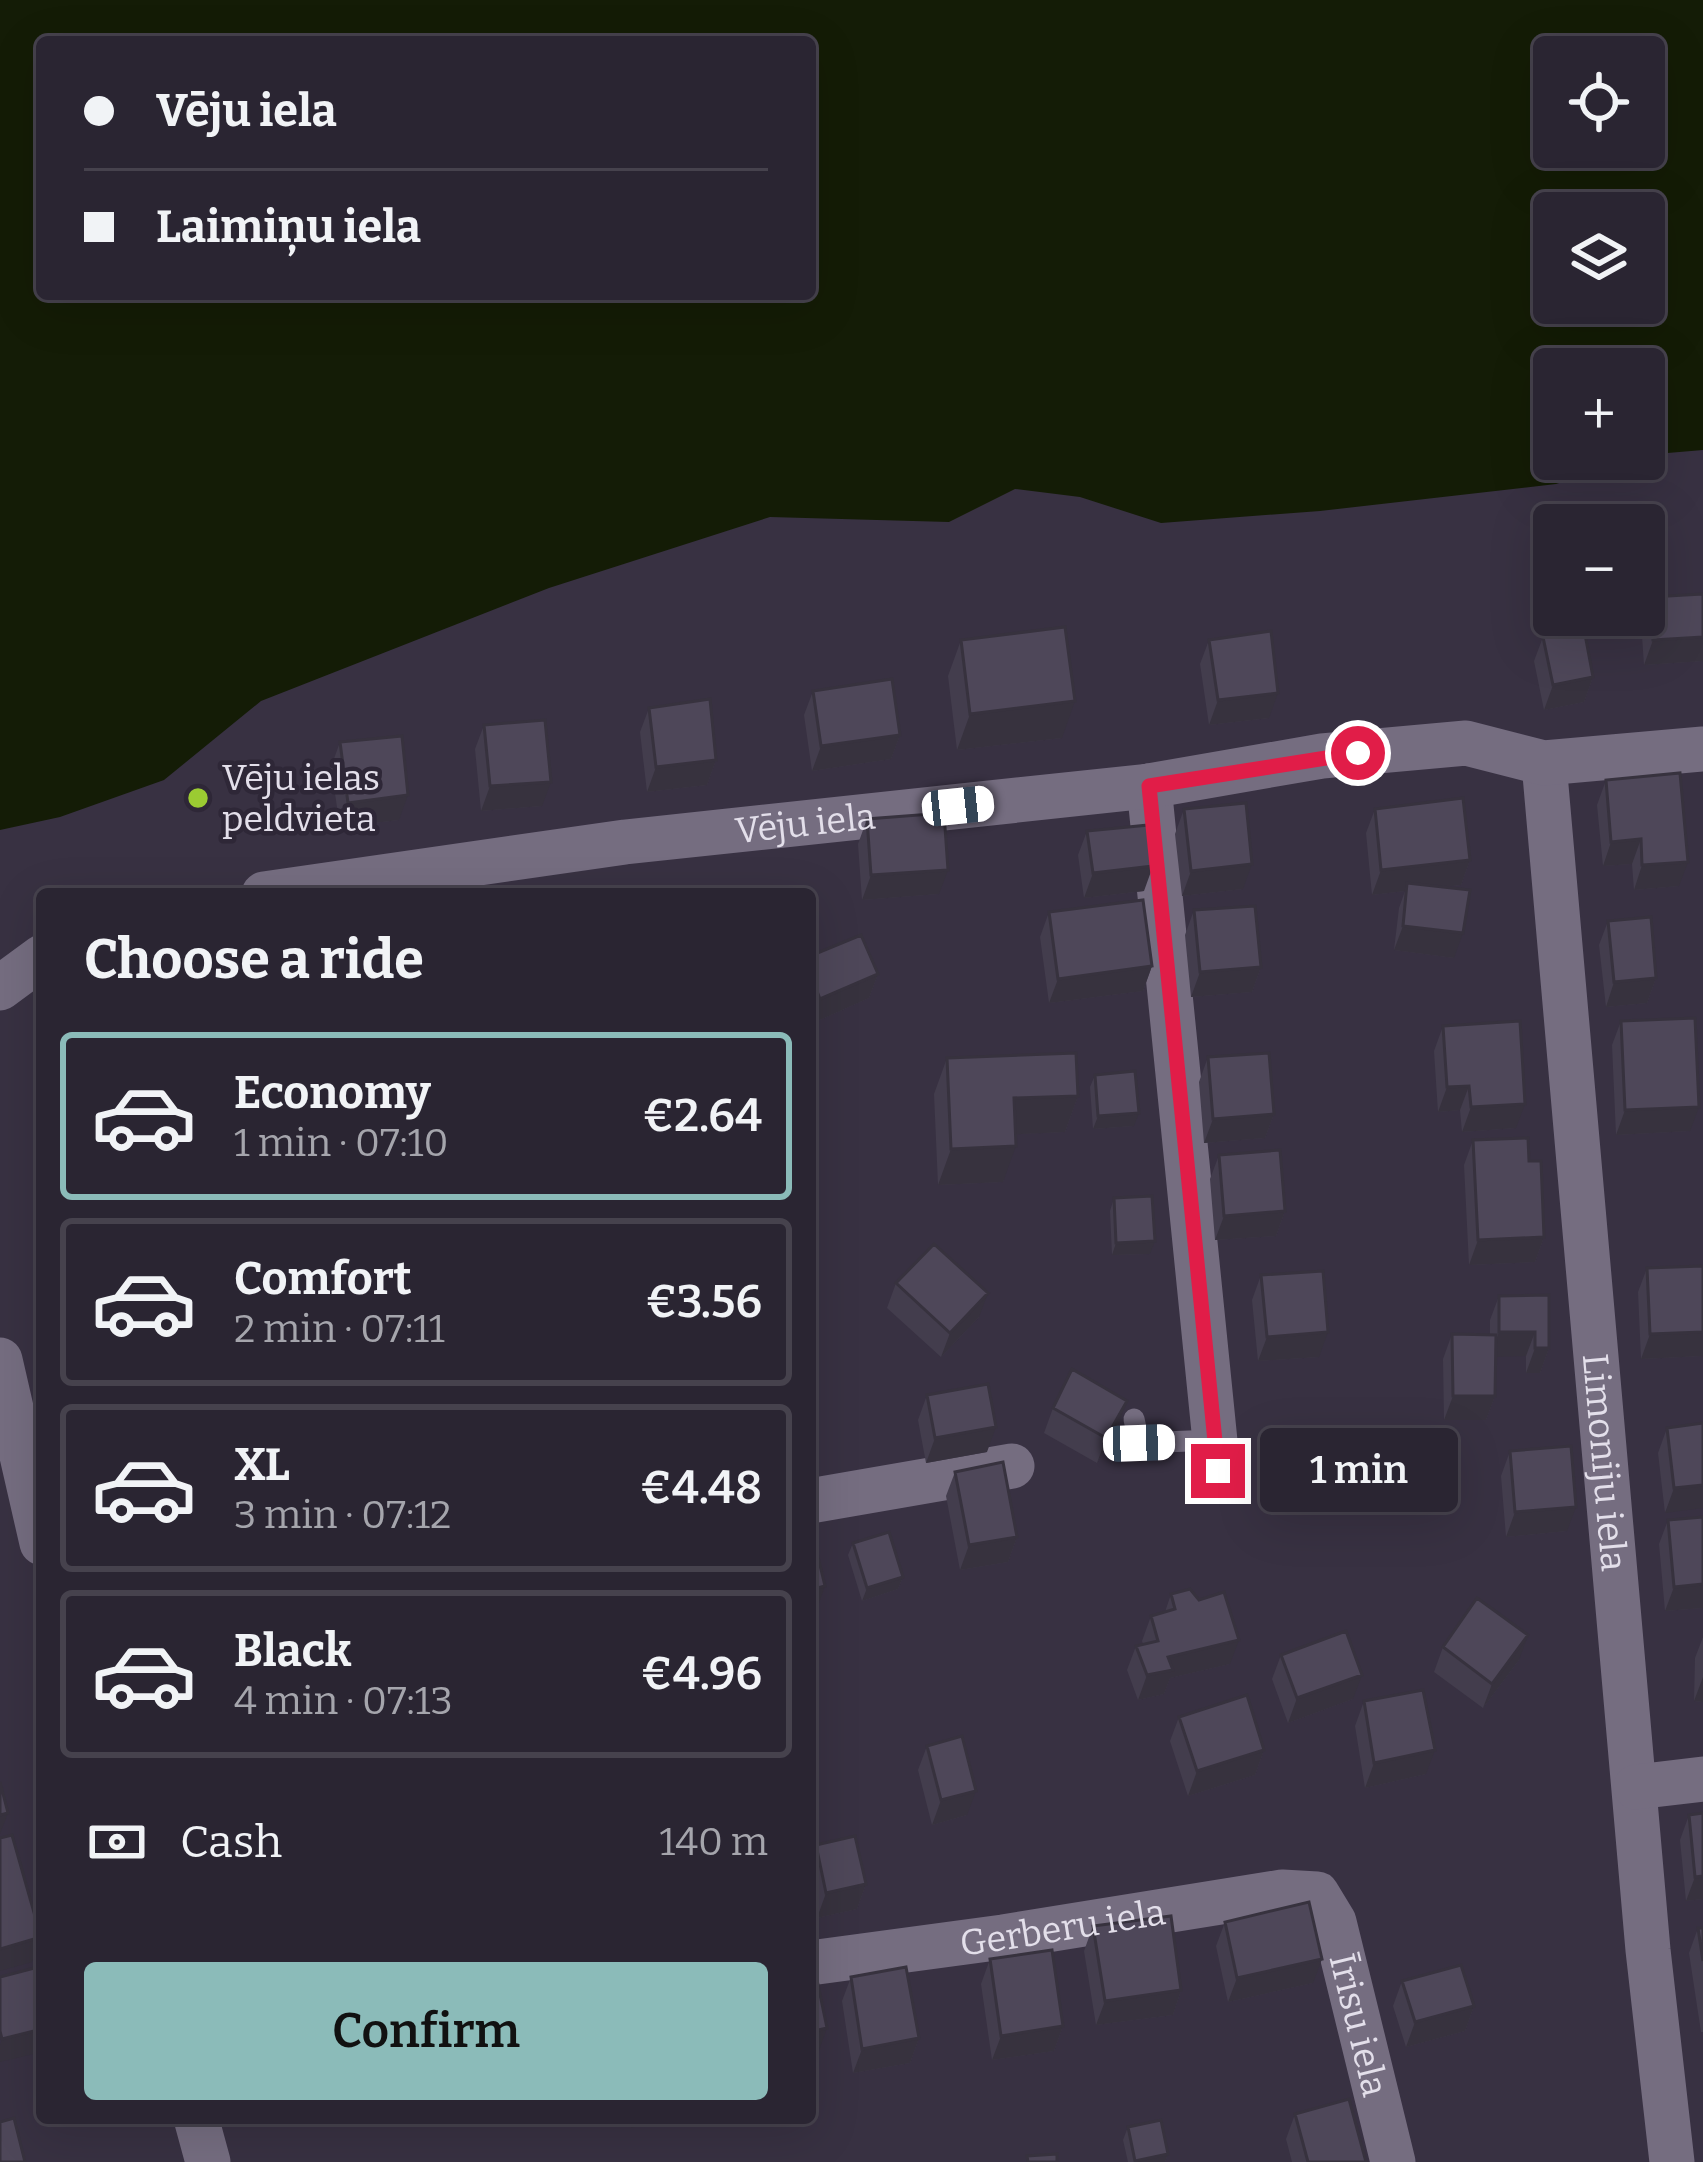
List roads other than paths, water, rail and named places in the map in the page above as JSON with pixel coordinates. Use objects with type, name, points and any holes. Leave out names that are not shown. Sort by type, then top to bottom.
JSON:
[{"type":"street","name":"Vēju iela","points":[[306,888],[625,842],[1149,786],[1322,756],[1466,743],[1544,763],[1703,749]]},
{"type":"street","name":"Limoniju iela","points":[[1544,763],[1648,1951],[1672,2162]]},
{"type":"street","points":[[1149,786],[1216,1455]]},
{"type":"street","points":[[0,988],[36,961]]},
{"type":"street","points":[[0,1360],[36,1517]]},
{"type":"street","points":[[816,1500],[1012,1466]]},
{"type":"street","points":[[1636,1787],[1703,1780]]},
{"type":"street","name":"Gerberu iela","points":[[816,1962],[1282,1892],[1317,1894]]},
{"type":"street","name":"Īrisu iela","points":[[1317,1894],[1334,1922],[1394,2162]]},
{"type":"street","points":[[198,2124],[208,2162]]},
{"type":"lane","points":[[1134,1419],[1139,1443],[1216,1455]]},
{"type":"place","name":"Vēju ielas peldvieta","points":[[198,798]]}]
